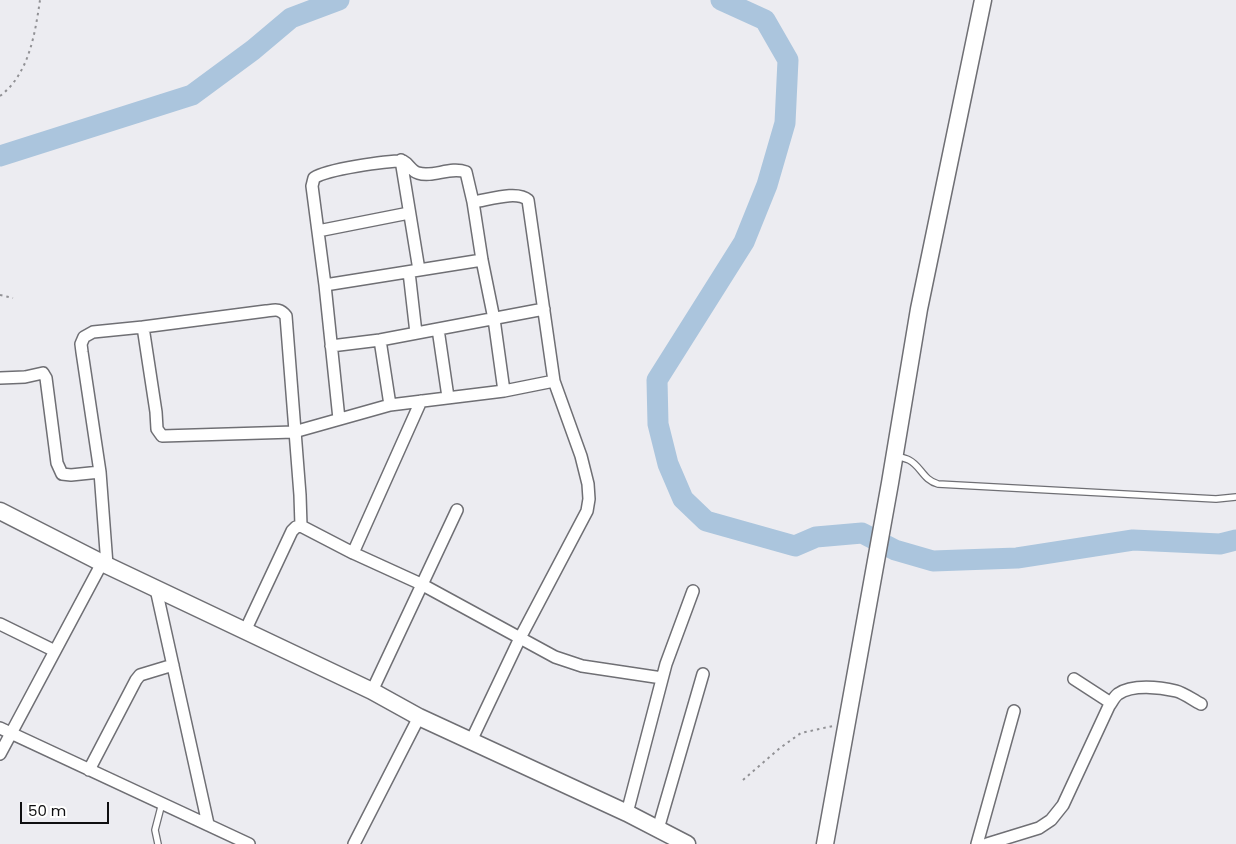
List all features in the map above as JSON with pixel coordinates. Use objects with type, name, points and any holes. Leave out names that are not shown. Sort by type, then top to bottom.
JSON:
[{"type":"street","points":[[825,844],[848,723],[919,309],[983,0]]},
{"type":"street","points":[[401,160],[409,213],[414,271],[416,333]]},
{"type":"street","points":[[339,418],[312,186],[314,178],[330,172],[401,160],[407,163],[415,172],[422,174],[464,170],[468,175],[494,319],[504,391]]},
{"type":"street","points":[[471,741],[520,638],[586,511],[589,499],[588,484],[581,456],[554,381],[528,200],[515,195],[473,202]]},
{"type":"street","points":[[318,231],[409,213]]},
{"type":"street","points":[[325,285],[482,260]]},
{"type":"street","points":[[331,346],[380,340],[544,309]]},
{"type":"street","points":[[0,754],[5,731],[55,651],[105,564],[100,472],[81,344],[87,334],[266,311],[282,311],[286,316],[294,432],[298,462],[301,526]]},
{"type":"street","points":[[143,327],[157,429],[162,436],[294,432],[390,405],[504,391],[554,381]]},
{"type":"street","points":[[438,329],[448,398]]},
{"type":"street","points":[[380,340],[390,405]]},
{"type":"street","points":[[0,378],[25,377],[44,373],[57,463],[62,474],[100,472]]},
{"type":"street","points":[[353,553],[421,401]]},
{"type":"street","points":[[372,691],[457,510]]},
{"type":"street","points":[[0,511],[156,589],[372,691],[419,717],[627,813],[687,844]]},
{"type":"street","points":[[245,631],[292,531],[296,527],[301,526],[353,553],[421,584],[555,658],[582,666],[662,678]]},
{"type":"street","points":[[156,589],[208,824]]},
{"type":"street","points":[[627,813],[662,678],[693,591]]},
{"type":"street","points":[[0,624],[55,651]]},
{"type":"street","points":[[90,770],[136,680],[140,675],[173,665]]},
{"type":"street","points":[[658,829],[703,674]]},
{"type":"street","points":[[1074,679],[1112,703]]},
{"type":"street","points":[[987,844],[1039,828],[1051,820],[1064,805],[1116,695],[1135,687],[1177,691],[1200,704]]},
{"type":"street","points":[[978,844],[1014,711]]},
{"type":"street","points":[[354,844],[419,717]]},
{"type":"street","points":[[5,731],[249,844]]},
{"type":"lane","points":[[894,455],[912,462],[923,475],[933,482],[943,484],[1216,499],[1236,497]]},
{"type":"lane","points":[[158,844],[155,830],[162,803]]},
{"type":"path","points":[[0,96],[15,82],[28,56],[40,0]]},
{"type":"path","points":[[0,295],[13,298]]},
{"type":"path","points":[[743,780],[780,748],[801,733],[848,723]]},
{"type":"waterway","points":[[0,156],[192,95],[253,50],[291,18],[339,0]]},
{"type":"waterway","points":[[721,0],[765,20],[788,60],[785,123],[767,185],[744,242],[657,380],[658,424],[668,464],[683,499],[706,521],[795,546],[816,537],[862,533],[895,550],[933,561],[1017,558],[1133,540],[1220,544],[1236,540]]}]
